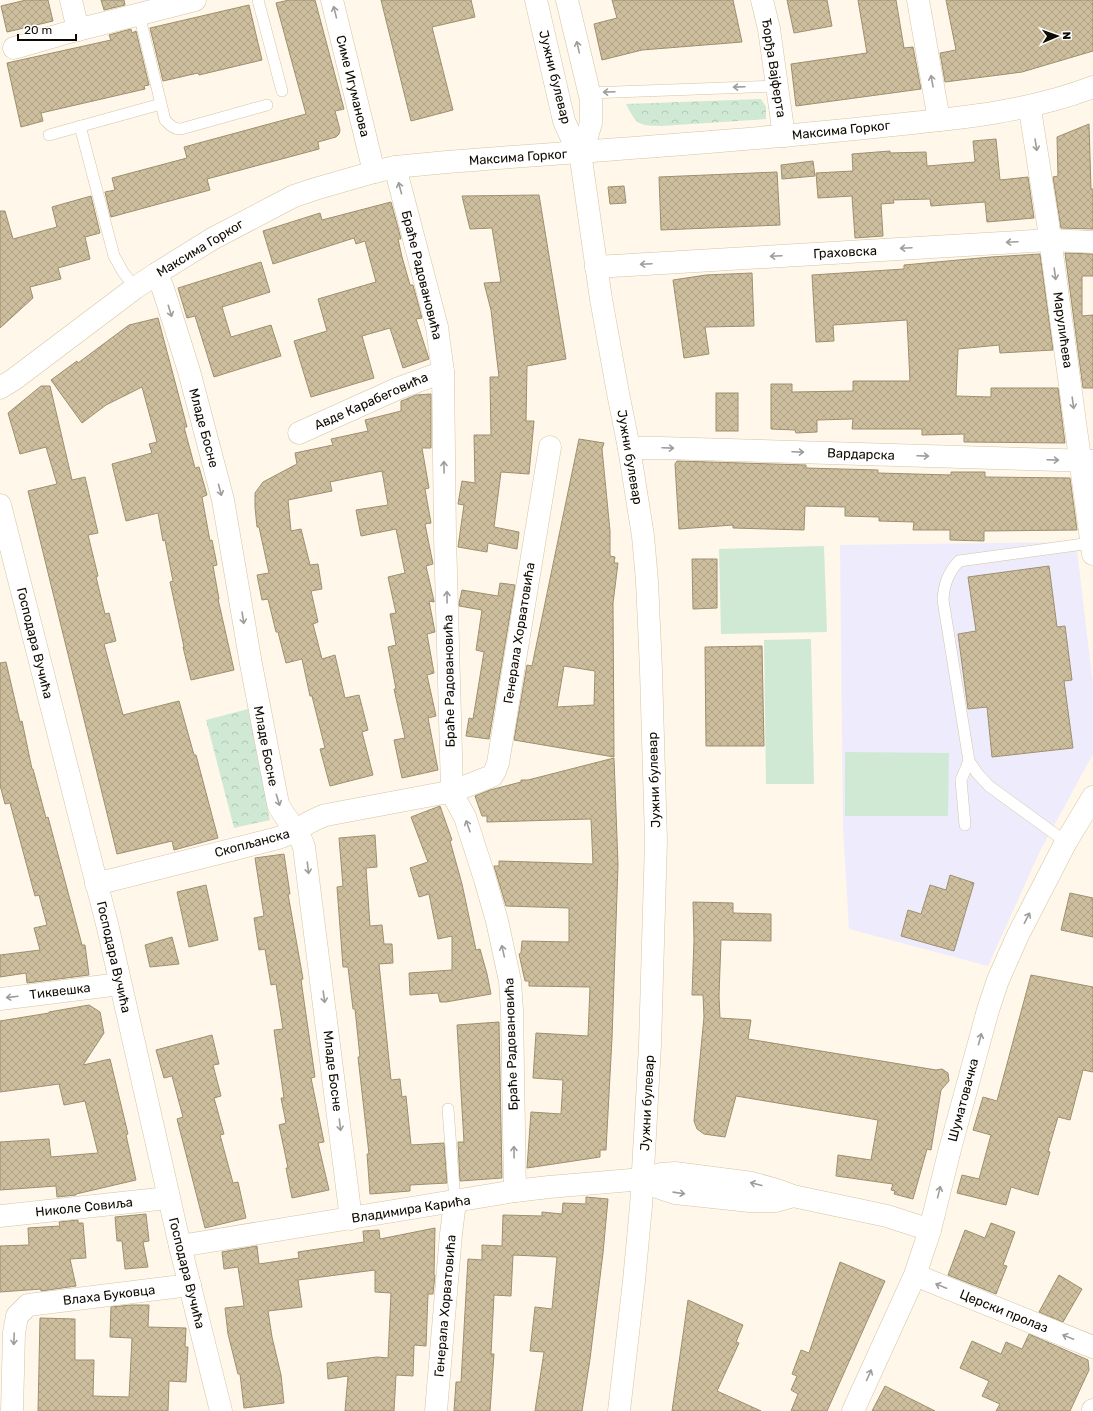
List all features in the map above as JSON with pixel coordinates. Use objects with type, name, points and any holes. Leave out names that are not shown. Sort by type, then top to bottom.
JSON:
[{"type":"street","points":[[71,0],[78,30]]},
{"type":"street","points":[[14,48],[195,0]]},
{"type":"street","name":"Симе Игуманова","points":[[332,0],[385,170]]},
{"type":"street","name":"Јужни булевар","points":[[536,0],[564,121],[580,152],[596,267],[629,448],[643,536],[647,581],[652,670],[655,786],[655,849],[650,1044],[643,1179],[634,1281],[619,1411]]},
{"type":"street","name":"Јужни булевар","points":[[567,0],[592,109],[591,123],[580,152]]},
{"type":"street","name":"Ђорђа Вајферта","points":[[762,0],[769,29],[784,136]]},
{"type":"street","points":[[918,0],[939,120]]},
{"type":"street","name":"Максима Горког","points":[[0,388],[20,375],[135,288],[156,274],[212,239],[294,196],[315,189],[385,170],[447,162],[784,136],[939,120],[1029,107],[1068,97],[1093,87]]},
{"type":"street","name":"Марулићева","points":[[1029,107],[1087,461],[1092,548]]},
{"type":"street","name":"Браће Радовановића","points":[[385,170],[437,327],[443,372],[445,536],[452,790],[454,797],[465,817],[490,878],[510,981],[512,1011],[515,1191]]},
{"type":"street","name":"Граховска","points":[[596,267],[1050,240],[1093,242]]},
{"type":"street","name":"Младе Босне","points":[[156,274],[162,286],[189,371],[223,500],[251,664],[277,798],[281,811],[297,830],[302,839],[306,857],[352,1219]]},
{"type":"street","name":"Авде Карабеговића","points":[[299,433],[399,388],[435,373],[443,372]]},
{"type":"street","name":"Генерала Хорватовића","points":[[452,790],[492,776],[498,764],[550,447]]},
{"type":"street","name":"Вардарска","points":[[629,448],[1087,461]]},
{"type":"street","name":"Господара Вучића","points":[[1,517],[96,884],[168,1198],[221,1411]]},
{"type":"street","name":"Скопљанска","points":[[96,884],[278,838],[297,830],[316,818],[326,815],[452,790]]},
{"type":"street","name":"Шуматовачка","points":[[853,1411],[915,1275],[930,1230],[950,1149],[994,991],[1018,935],[1066,842],[1091,805]]},
{"type":"street","name":"Тиквешка","points":[[0,999],[120,984]]},
{"type":"street","points":[[643,1179],[657,1187],[675,1193],[750,1201],[776,1201],[793,1196],[881,1215],[930,1230]]},
{"type":"street","name":"Владимира Карића","points":[[180,1246],[352,1219],[515,1191],[643,1179]]},
{"type":"street","name":"Николе Совиља","points":[[0,1216],[168,1198]]},
{"type":"street","name":"Генерала Хорватовића","points":[[436,1411],[450,1242],[455,1202]]},
{"type":"street","name":"Церски пролаз","points":[[915,1275],[1093,1347]]},
{"type":"street","name":"Влаха Буковца","points":[[12,1411],[14,1333],[17,1316],[28,1305],[190,1285]]},
{"type":"lane","points":[[258,0],[282,91]]},
{"type":"lane","points":[[139,14],[165,120],[176,129],[181,129],[267,105]]},
{"type":"lane","points":[[589,92],[778,86]]},
{"type":"lane","points":[[49,135],[161,104]]},
{"type":"lane","points":[[80,126],[114,256],[123,272],[135,288]]},
{"type":"lane","points":[[1066,842],[989,786],[977,773],[969,761],[943,600],[944,586],[953,568],[959,561],[1092,548]]},
{"type":"lane","points":[[965,825],[961,780],[969,761]]},
{"type":"lane","points":[[448,1109],[455,1202]]},
{"type":"shaded area","points":[[1076,542],[1093,685],[1093,754],[1040,851],[988,966],[849,929],[843,827],[840,545]]},
{"type":"green space","points":[[761,99],[766,107],[766,119],[661,126],[647,125],[638,122],[626,104]]},
{"type":"green space","points":[[824,546],[827,632],[721,634],[719,549]]},
{"type":"green space","points":[[811,639],[814,784],[766,784],[764,640]]},
{"type":"green space","points":[[248,709],[270,820],[234,828],[206,720]]},
{"type":"green space","points":[[845,752],[949,753],[948,816],[845,816]]},
{"type":"building","points":[[26,0],[48,0],[53,21],[7,32],[1,6]]},
{"type":"building","points":[[101,0],[124,0],[125,5],[104,10]]},
{"type":"building","points":[[289,0],[315,0],[344,109],[335,111],[340,130],[339,134],[336,137],[318,142],[319,149],[207,179],[210,190],[111,217],[105,192],[115,190],[112,178],[187,158],[184,147],[306,114],[276,3]]},
{"type":"building","points":[[381,0],[471,0],[475,17],[432,27],[453,110],[411,121]]},
{"type":"building","points":[[612,0],[733,0],[742,42],[642,50],[602,60],[594,24],[617,18]]},
{"type":"building","points":[[787,0],[827,0],[832,26],[794,33]]},
{"type":"building","points":[[858,0],[896,0],[904,48],[913,47],[921,89],[796,106],[791,64],[867,53]]},
{"type":"building","points":[[946,0],[1093,0],[1093,51],[1022,72],[945,82],[940,53],[956,50]]},
{"type":"building","points":[[249,5],[262,60],[199,75],[198,73],[163,81],[150,28]]},
{"type":"building","points":[[131,29],[132,33],[136,31],[149,85],[144,86],[145,89],[41,113],[43,121],[21,127],[7,63],[111,40],[109,35]]},
{"type":"building","points":[[1089,124],[1091,189],[1093,189],[1093,229],[1061,228],[1053,177],[1058,176],[1057,137]]},
{"type":"building","points":[[996,139],[1000,180],[1028,177],[1034,218],[987,222],[985,202],[931,206],[930,199],[893,200],[894,203],[881,204],[883,236],[855,238],[852,196],[818,198],[816,173],[853,171],[852,154],[890,151],[890,153],[926,152],[927,166],[975,162],[973,141]]},
{"type":"building","points":[[813,161],[815,176],[782,179],[781,165]]},
{"type":"building","points":[[777,172],[780,225],[661,230],[659,177]]},
{"type":"building","points":[[624,186],[626,203],[610,204],[608,187]]},
{"type":"building","points":[[539,195],[566,359],[527,366],[526,421],[534,421],[529,474],[501,472],[494,527],[519,532],[517,549],[488,543],[487,552],[458,547],[464,505],[458,504],[462,481],[475,483],[474,435],[491,435],[490,377],[499,377],[491,310],[484,283],[501,282],[492,228],[470,229],[462,196]]},
{"type":"building","points":[[91,196],[100,233],[85,237],[90,259],[58,268],[61,279],[30,287],[33,298],[0,328],[0,211],[5,211],[13,239],[57,227],[52,207]]},
{"type":"building","points":[[391,202],[401,239],[398,239],[402,257],[410,285],[413,285],[422,318],[416,319],[429,359],[403,368],[390,328],[362,336],[374,378],[311,397],[294,341],[327,331],[318,299],[376,282],[365,241],[356,244],[354,238],[273,264],[263,231],[320,213],[322,220]]},
{"type":"building","points":[[1065,253],[1093,254],[1093,276],[1082,276],[1082,316],[1093,315],[1093,388],[1083,388]]},
{"type":"building","points":[[1040,254],[1053,350],[1000,353],[999,345],[958,349],[956,396],[991,397],[991,388],[1058,388],[1065,443],[964,442],[964,434],[922,435],[922,429],[852,429],[853,419],[817,420],[817,432],[796,433],[795,430],[771,429],[771,384],[792,384],[792,392],[853,391],[853,381],[910,381],[907,320],[833,325],[834,341],[816,342],[812,275],[904,269],[904,265]]},
{"type":"building","points":[[261,262],[270,292],[222,307],[231,337],[271,325],[281,356],[214,377],[195,316],[187,318],[178,288]]},
{"type":"building","points":[[752,273],[754,326],[705,327],[709,354],[684,358],[673,280],[706,275]]},
{"type":"building","points":[[158,318],[187,427],[184,427],[195,468],[199,467],[207,495],[202,497],[210,541],[212,540],[217,565],[213,566],[218,599],[234,670],[191,680],[170,582],[173,581],[165,540],[163,541],[158,513],[126,521],[112,464],[152,453],[149,444],[157,442],[142,387],[106,405],[82,423],[51,380],[77,361],[78,363],[129,325]]},
{"type":"building","points":[[41,386],[50,386],[72,480],[85,477],[98,533],[88,535],[105,614],[109,613],[116,641],[104,644],[123,715],[179,701],[194,755],[196,755],[218,838],[174,850],[172,841],[117,854],[28,491],[57,484],[46,447],[20,454],[8,413]]},
{"type":"building","points":[[716,393],[738,393],[738,431],[716,431]]},
{"type":"building","points":[[431,394],[431,448],[422,448],[429,488],[425,489],[431,523],[425,524],[433,564],[426,566],[434,601],[429,601],[435,632],[427,634],[434,673],[427,675],[436,716],[428,718],[438,770],[402,778],[394,740],[405,738],[394,689],[396,689],[388,647],[396,645],[390,614],[396,613],[388,577],[405,573],[396,529],[361,536],[356,510],[388,505],[382,471],[330,482],[332,491],[288,500],[291,531],[301,529],[310,565],[318,564],[322,589],[311,591],[318,622],[313,624],[322,659],[335,655],[345,698],[359,695],[368,730],[362,732],[373,775],[330,786],[320,749],[325,748],[312,696],[310,696],[302,659],[286,663],[278,632],[276,632],[268,599],[262,600],[257,575],[269,573],[259,527],[257,527],[255,493],[263,482],[297,464],[295,453],[333,445],[331,439],[368,431],[365,420],[401,411],[401,401],[416,395]]},
{"type":"building","points":[[579,439],[604,443],[602,449],[610,531],[610,556],[615,557],[614,563],[618,563],[613,603],[614,757],[514,740],[527,665],[532,666]],"holes":[[[564,666],[595,671],[594,705],[557,707]]]},
{"type":"building","points":[[677,461],[806,465],[806,468],[878,470],[878,473],[951,475],[951,472],[985,472],[985,477],[1070,478],[1077,530],[984,531],[984,541],[950,540],[950,530],[913,530],[914,522],[879,521],[879,517],[845,516],[845,507],[805,506],[804,530],[733,528],[733,525],[679,529],[675,464]]},
{"type":"building","points":[[692,559],[717,559],[717,608],[693,609]]},
{"type":"building","points":[[1049,566],[1057,627],[1065,626],[1072,680],[1064,681],[1073,748],[992,757],[987,707],[968,709],[958,634],[976,631],[968,577]]},
{"type":"building","points":[[500,583],[515,585],[489,739],[466,736],[469,718],[473,719],[484,652],[476,650],[482,610],[459,606],[459,603],[462,590],[498,596]]},
{"type":"building","points":[[762,646],[764,746],[706,746],[705,647]]},
{"type":"building","points":[[6,662],[20,722],[22,721],[32,769],[46,818],[48,817],[82,945],[85,945],[89,975],[27,983],[26,973],[0,977],[0,955],[40,950],[34,928],[47,925],[39,895],[35,896],[10,803],[5,804],[0,785],[0,663]]},
{"type":"building","points":[[614,758],[618,865],[612,1038],[606,1150],[600,1150],[600,1157],[527,1168],[531,1112],[561,1114],[563,1080],[533,1078],[536,1033],[588,1036],[590,987],[529,986],[529,981],[525,981],[519,954],[521,953],[522,941],[569,942],[569,908],[506,906],[494,866],[499,866],[499,861],[593,864],[591,819],[487,822],[487,816],[482,816],[475,796],[490,790],[521,782],[521,780],[528,780]]},
{"type":"building","points":[[440,806],[452,840],[450,841],[462,884],[476,950],[480,949],[491,994],[446,1002],[440,1002],[438,993],[410,995],[409,973],[452,970],[452,936],[438,939],[429,894],[419,897],[410,868],[428,862],[411,817]]},
{"type":"building","points":[[375,835],[377,867],[366,868],[370,926],[382,925],[384,944],[392,944],[393,963],[379,964],[391,1080],[400,1079],[402,1097],[406,1096],[411,1145],[444,1143],[447,1183],[410,1185],[410,1191],[370,1194],[367,1154],[369,1154],[358,1057],[360,1057],[355,1009],[353,1009],[348,967],[343,967],[337,887],[343,886],[339,838]]},
{"type":"building","points":[[284,854],[290,894],[288,894],[303,979],[301,980],[315,1077],[311,1078],[324,1142],[318,1143],[329,1190],[292,1198],[286,1168],[288,1168],[279,1125],[286,1123],[281,1098],[284,1098],[274,1030],[283,1029],[276,984],[271,985],[265,949],[259,950],[254,918],[264,916],[255,858]]},
{"type":"building","points":[[950,875],[974,883],[954,951],[901,936],[908,910],[921,914],[930,885],[946,890]]},
{"type":"building","points":[[206,885],[218,940],[189,947],[177,892]]},
{"type":"building","points":[[1070,893],[1093,898],[1093,937],[1061,930]]},
{"type":"building","points":[[693,902],[733,903],[733,913],[771,914],[771,941],[721,940],[719,996],[720,1018],[751,1020],[748,1039],[936,1070],[942,1069],[948,1073],[949,1081],[941,1090],[931,1150],[927,1149],[913,1199],[894,1194],[895,1191],[891,1190],[893,1184],[836,1176],[838,1155],[871,1160],[878,1120],[736,1096],[725,1137],[704,1134],[697,1129],[694,1121],[704,1017],[703,995],[692,995],[694,940]]},
{"type":"building","points":[[172,937],[179,964],[150,967],[145,945]]},
{"type":"building","points":[[1031,975],[1093,987],[1093,1072],[1083,1070],[1070,1120],[1058,1117],[1048,1151],[1050,1152],[1038,1195],[1011,1187],[1006,1205],[957,1193],[962,1175],[979,1179],[991,1135],[973,1130],[983,1097],[997,1101]]},
{"type":"building","points":[[89,1005],[100,1012],[104,1033],[83,1065],[110,1059],[128,1134],[126,1135],[136,1180],[76,1195],[57,1197],[56,1186],[0,1190],[0,1142],[49,1139],[51,1157],[98,1153],[85,1101],[64,1105],[59,1084],[0,1092],[0,1021]]},
{"type":"building","points":[[499,1022],[502,1178],[460,1181],[458,1142],[464,1142],[457,1025]]},
{"type":"building","points":[[212,1035],[219,1064],[213,1065],[221,1096],[214,1098],[224,1134],[220,1135],[233,1183],[238,1182],[246,1218],[205,1228],[177,1119],[183,1117],[172,1076],[164,1078],[156,1050]]},
{"type":"building","points":[[586,1197],[608,1199],[590,1359],[582,1411],[535,1411],[544,1352],[530,1351],[535,1307],[552,1309],[557,1257],[513,1255],[511,1296],[494,1295],[491,1354],[494,1354],[490,1411],[454,1411],[456,1382],[461,1382],[468,1259],[482,1260],[482,1245],[502,1246],[503,1215],[542,1216],[542,1212],[562,1214],[563,1203],[586,1204]]},
{"type":"building","points":[[146,1214],[149,1241],[143,1242],[148,1267],[125,1269],[122,1241],[117,1241],[115,1217]]},
{"type":"building","points":[[78,1220],[78,1223],[83,1223],[86,1258],[70,1259],[76,1286],[41,1291],[41,1289],[0,1292],[0,1246],[29,1245],[28,1228],[60,1226],[59,1222]]},
{"type":"building","points":[[991,1223],[1015,1232],[1003,1265],[1007,1266],[996,1294],[948,1275],[965,1230],[985,1238]]},
{"type":"building","points":[[435,1228],[435,1275],[433,1294],[428,1294],[426,1346],[414,1345],[413,1376],[396,1375],[394,1411],[345,1411],[348,1376],[328,1379],[327,1363],[377,1357],[388,1358],[391,1293],[375,1292],[375,1270],[298,1280],[302,1307],[268,1311],[272,1337],[281,1375],[284,1403],[244,1408],[240,1374],[238,1374],[228,1334],[225,1308],[244,1306],[238,1267],[224,1269],[222,1252],[257,1246],[259,1264],[299,1258],[298,1252],[364,1242],[363,1231],[379,1230],[380,1239]]},
{"type":"building","points":[[840,1262],[885,1281],[827,1411],[791,1411],[798,1394],[791,1390],[797,1376],[792,1374],[801,1350],[809,1353]]},
{"type":"building","points":[[1059,1275],[1082,1289],[1063,1322],[1039,1312]]},
{"type":"building","points":[[688,1300],[743,1325],[736,1342],[739,1343],[717,1391],[761,1411],[672,1411]]},
{"type":"building","points":[[149,1305],[148,1327],[186,1328],[185,1347],[188,1347],[186,1382],[169,1381],[168,1411],[38,1411],[40,1318],[75,1319],[75,1360],[94,1360],[93,1396],[129,1397],[132,1338],[110,1337],[111,1307]]},
{"type":"building","points":[[1029,1334],[1088,1360],[1089,1370],[1070,1411],[996,1411],[1000,1404],[982,1396],[989,1381],[960,1368],[972,1341],[1001,1354],[1006,1342],[1022,1349]]},
{"type":"building","points":[[885,1386],[935,1411],[872,1411]]}]
